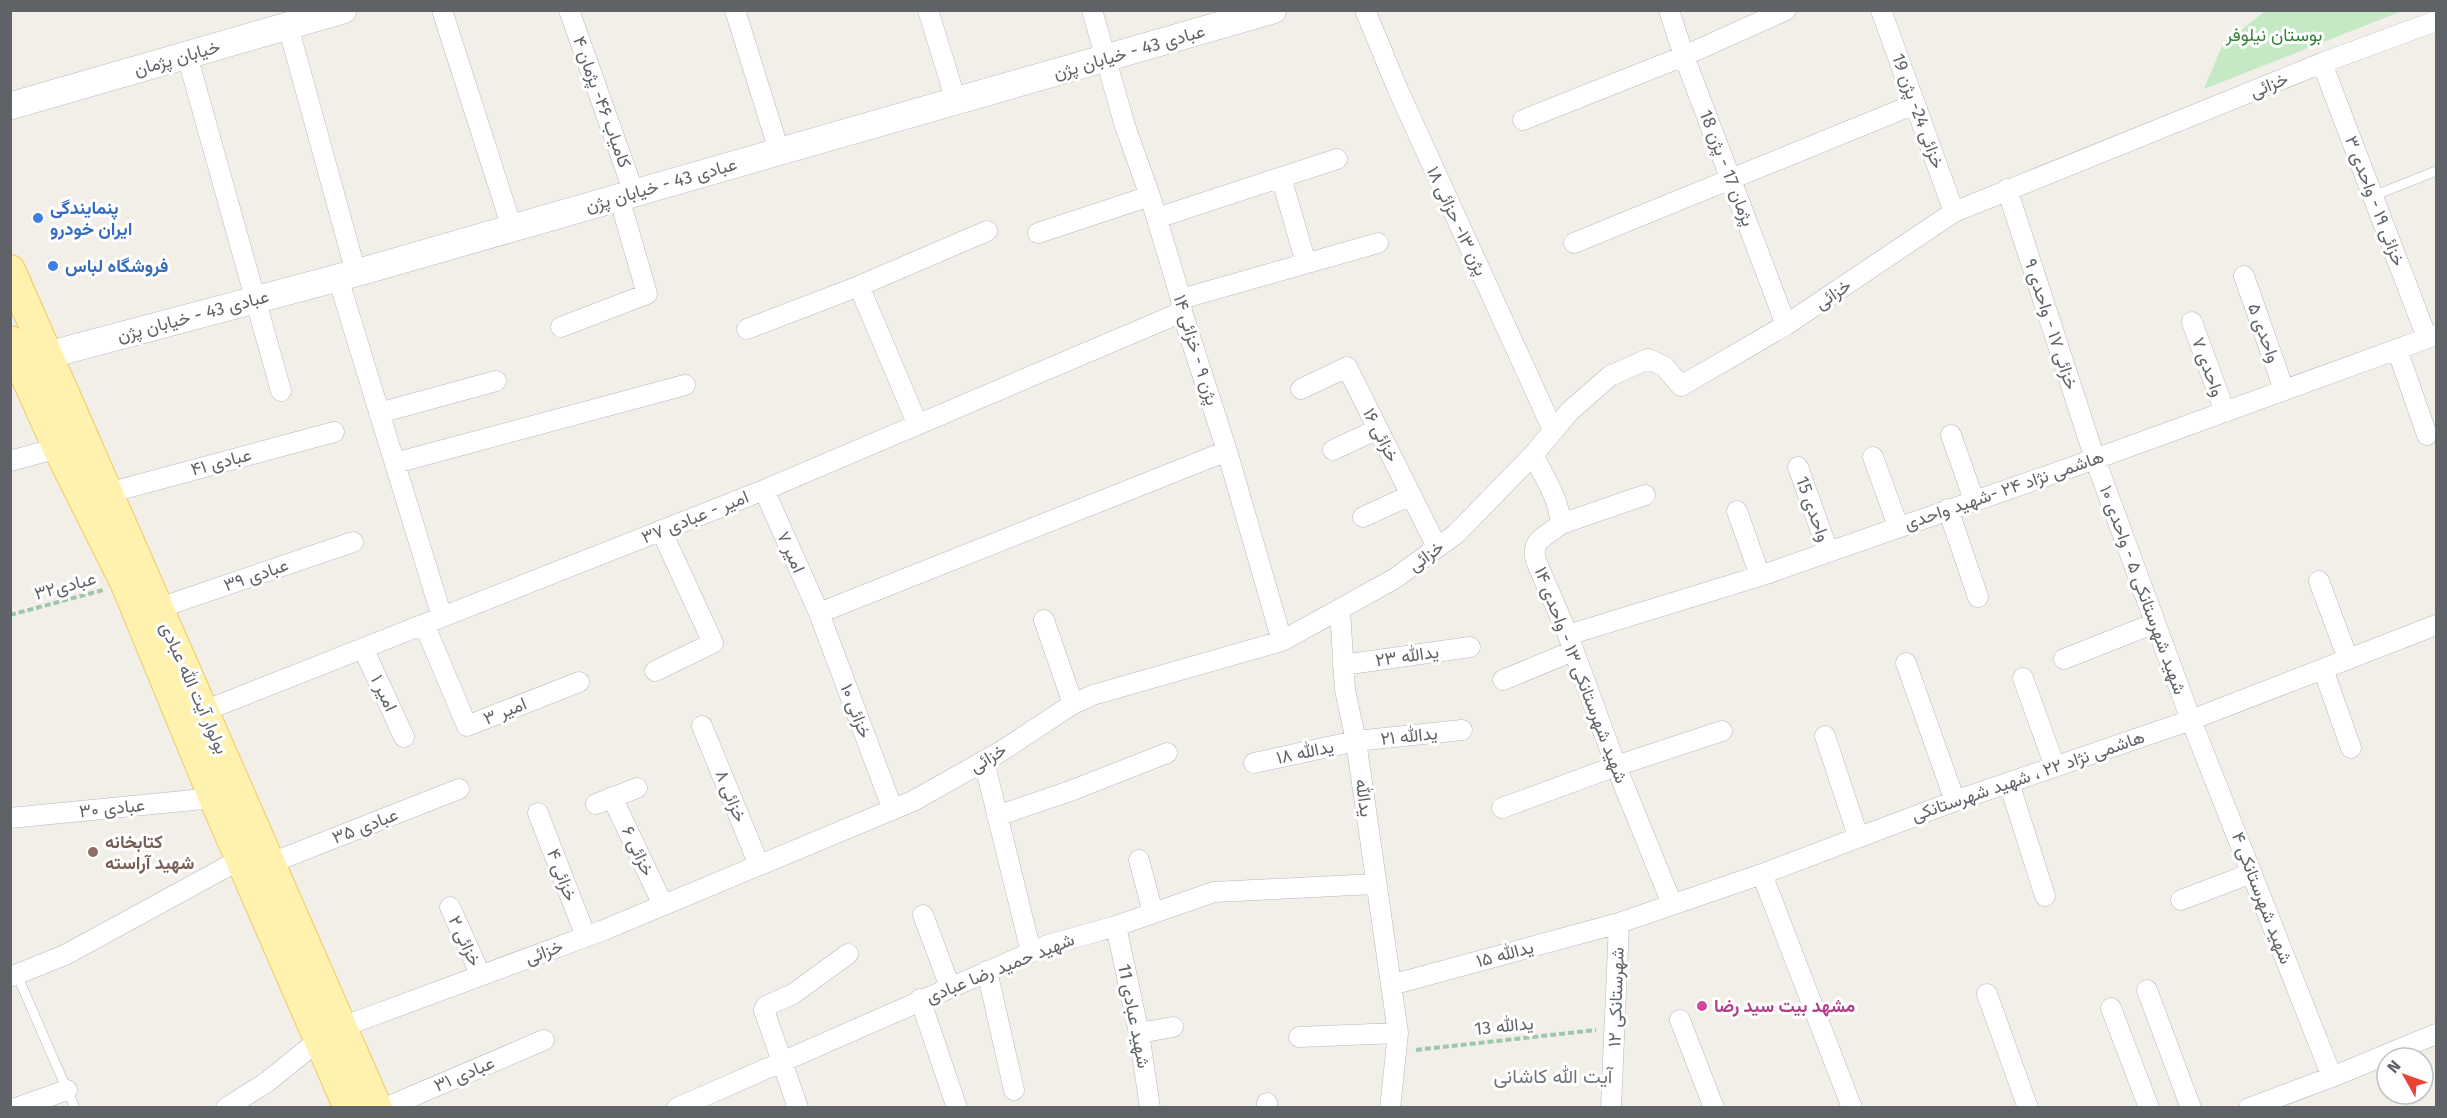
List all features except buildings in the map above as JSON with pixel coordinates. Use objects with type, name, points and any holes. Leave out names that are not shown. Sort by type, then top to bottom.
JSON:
[{"type":"main road","name":"بولوار آیت الله عبادی","points":[[10,270],[204,711],[227,794],[241,860],[331,1034],[377,1107]]},
{"type":"main road","name":"بولوار آیت الله عبادی","points":[[10,341],[58,448],[227,794],[271,862],[331,1034],[349,1107]]},
{"type":"street","name":"خیابان پژمان","points":[[10,106],[343,10]]},
{"type":"street","points":[[442,10],[512,228]]},
{"type":"street","name":"کامیاب ۴۶- پژمان ۴","points":[[561,327],[647,294],[627,195],[569,10]]},
{"type":"street","points":[[735,10],[778,152]]},
{"type":"street","points":[[928,10],[956,100]]},
{"type":"street","name":"پژن ۹ - خزائی ۱۴","points":[[1092,10],[1125,126],[1157,218],[1282,641]]},
{"type":"street","name":"عبادی 43 - خیابان پژن","points":[[48,355],[347,275],[956,100],[1107,60],[1273,10]]},
{"type":"street","name":"پژن ۱۳- حزائی ۱۸","points":[[1365,10],[1398,90],[1553,430]]},
{"type":"street","name":"پژمان 17 - پژن 18","points":[[1669,10],[1684,56],[1786,325]]},
{"type":"street","points":[[1523,120],[1684,56],[1786,10]]},
{"type":"street","name":"خزائی 24- پژن 19","points":[[1885,12],[1954,212]]},
{"type":"street","name":"خزائی","points":[[226,1107],[267,1082],[331,1034],[586,936],[893,810],[984,761],[1073,704],[1093,695],[1282,641],[1394,579],[1456,534],[1533,455],[1570,411],[1610,376],[1648,359],[1664,366],[1681,386],[1786,325],[1954,212],[2322,63],[2436,21]]},
{"type":"street","points":[[288,26],[379,413],[395,463],[433,621]]},
{"type":"street","points":[[187,55],[281,391]]},
{"type":"street","name":"خزائی ۱۹ - واحدی ۳","points":[[2322,63],[2373,195],[2432,337]]},
{"type":"street","points":[[1574,243],[1915,104]]},
{"type":"street","points":[[1157,218],[1336,159]]},
{"type":"street","points":[[1281,177],[1306,263]]},
{"type":"street","name":"خزائی ۱۷ - واحدی ۹","points":[[2007,189],[2095,459]]},
{"type":"street","points":[[1038,233],[1149,196]]},
{"type":"street","points":[[747,329],[859,286],[987,231]]},
{"type":"street","name":"امیر - عبادی ۳۷","points":[[204,711],[764,490],[1181,305],[1306,263],[1378,243]]},
{"type":"street","name":"واحدی ۵","points":[[2244,276],[2284,390]]},
{"type":"street","points":[[859,286],[917,423]]},
{"type":"street","name":"واحدی ۷","points":[[2192,322],[2225,412]]},
{"type":"street","name":"هاشمی نژاد ۲۴ -شهید واحدی","points":[[1503,680],[1570,643],[1898,526],[2095,459],[2432,337]]},
{"type":"street","points":[[2397,349],[2427,435]]},
{"type":"street","name":"خزائی ۱۶","points":[[1301,389],[1347,367],[1437,547]]},
{"type":"street","points":[[379,413],[496,381]]},
{"type":"street","points":[[395,463],[685,385]]},
{"type":"street","points":[[1333,450],[1378,429]]},
{"type":"street","name":"عبادی ۴۱","points":[[108,492],[334,432]]},
{"type":"street","points":[[1951,435],[1974,500]]},
{"type":"street","points":[[10,461],[58,448]]},
{"type":"street","points":[[819,613],[1227,451]]},
{"type":"street","points":[[1533,455],[1551,489],[1560,514],[1560,524],[1646,495]]},
{"type":"street","points":[[1873,457],[1898,526]]},
{"type":"street","name":"شهید شهرستانکی ۵ - واحدی ۱۰","points":[[2095,459],[2191,720]]},
{"type":"street","name":"واحدی 15","points":[[1798,467],[1828,551]]},
{"type":"street","name":"امیر ۷","points":[[764,490],[819,613]]},
{"type":"street","points":[[1363,517],[1411,495]]},
{"type":"street","points":[[1948,509],[1978,597]]},
{"type":"street","points":[[1737,511],[1760,576]]},
{"type":"street","name":"شهید شهرستانکی ۱۳ - واحدی ۱۴","points":[[1560,524],[1536,542],[1533,551],[1672,904]]},
{"type":"street","points":[[655,671],[713,644],[661,530]]},
{"type":"street","name":"عبادی ۳۹","points":[[159,608],[353,542]]},
{"type":"street","points":[[2319,581],[2348,659]]},
{"type":"street","name":"یدالله","points":[[1340,610],[1345,690],[1356,741],[1397,1042],[1390,1107]]},
{"type":"street","name":"خزائی ۱۰","points":[[819,613],[893,810]]},
{"type":"street","points":[[1044,620],[1073,704]]},
{"type":"street","name":"امیر ۳","points":[[433,621],[467,726],[579,682]]},
{"type":"street","points":[[2064,659],[2155,623]]},
{"type":"street","name":"هاشمی نژاد ۲۲ ، شهید شهرستانکی","points":[[1619,923],[1762,874],[1955,801],[2191,720],[2436,625]]},
{"type":"street","name":"یدالله ۲۳","points":[[1343,664],[1470,647]]},
{"type":"street","name":"امیر ۱","points":[[363,648],[404,737]]},
{"type":"street","points":[[1906,663],[1955,801]]},
{"type":"street","points":[[2324,669],[2351,748]]},
{"type":"street","points":[[2023,678],[2055,767]]},
{"type":"street","name":"شهید شهرستانکی ۴","points":[[2191,720],[2332,1077]]},
{"type":"street","name":"خزائی ۸","points":[[702,726],[759,865]]},
{"type":"street","name":"یدالله ۲۱","points":[[1356,741],[1462,730]]},
{"type":"street","points":[[1502,808],[1616,766],[1722,731]]},
{"type":"street","points":[[1825,736],[1858,836]]},
{"type":"street","name":"یدالله ۱۸","points":[[1254,763],[1356,741]]},
{"type":"street","points":[[998,816],[1073,790],[1167,753]]},
{"type":"street","points":[[984,761],[1031,952]]},
{"type":"street","points":[[2008,783],[2045,896]]},
{"type":"street","name":"خزائی ۶","points":[[637,788],[604,801],[663,905]]},
{"type":"street","name":"عبادی ۳۵","points":[[271,862],[459,789]]},
{"type":"street","name":"عبادی ۳۰","points":[[10,818],[227,794]]},
{"type":"street","name":"خزائی ۴","points":[[538,813],[586,936]]},
{"type":"street","points":[[14,976],[65,955],[241,860]]},
{"type":"street","points":[[1139,860],[1153,913]]},
{"type":"street","points":[[2181,900],[2252,873]]},
{"type":"street","points":[[1762,874],[1852,1107]]},
{"type":"street","name":"شهید حمید رضا عبادی","points":[[682,1106],[920,999],[1048,945],[1116,926],[1214,892],[1375,884]]},
{"type":"street","name":"خزائی ۲","points":[[450,907],[481,976]]},
{"type":"street","points":[[923,915],[950,987]]},
{"type":"street","name":"یدالله ۱۵","points":[[1391,985],[1619,923]]},
{"type":"street","name":"شهرستانکی ۱۲","points":[[1611,1107],[1619,923]]},
{"type":"street","name":"شهید عبادی 11","points":[[1116,926],[1139,1033],[1150,1107]]},
{"type":"street","points":[[798,1107],[764,1010],[766,1006],[793,994],[848,954]]},
{"type":"street","points":[[987,970],[1014,1090]]},
{"type":"street","points":[[2147,990],[2191,1107]]},
{"type":"street","points":[[1987,994],[2028,1107]]},
{"type":"street","points":[[920,999],[957,1107]]},
{"type":"street","points":[[2111,1008],[2149,1107]]},
{"type":"street","points":[[1680,1020],[1714,1107]]},
{"type":"street","points":[[1139,1033],[1173,1027]]},
{"type":"street","points":[[2249,1107],[2332,1077],[2436,1034]]},
{"type":"street","points":[[1299,1037],[1397,1042]]},
{"type":"street","name":"عبادی ۳۱","points":[[385,1107],[544,1040]]},
{"type":"street","points":[[16,1107],[71,1099]]},
{"type":"lane","points":[[2373,195],[2436,171]]},
{"type":"lane","points":[[14,976],[71,1099]]},
{"type":"path","name":"عبادی۳۲","points":[[10,615],[126,584]]},
{"type":"path","name":"یدالله 13","points":[[1397,1042],[1615,1028]]},
{"type":"green space","name":"بوستان نیلوفر","points":[[2265,11],[2402,11],[2204,89],[2222,46]]},
{"type":"place","name":"پنمایندگی ایران خودرو","points":[[38,218]]},
{"type":"place","name":"فروشگاه لباس","points":[[53,266]]},
{"type":"place","name":"کتابخانه شهید آراسته","points":[[93,852]]},
{"type":"place","name":"مشهد بيت سيد رضا","points":[[1702,1006]]},
{"type":"district","name":"آیت الله کاشانی","points":[[1553,1076]]}]
